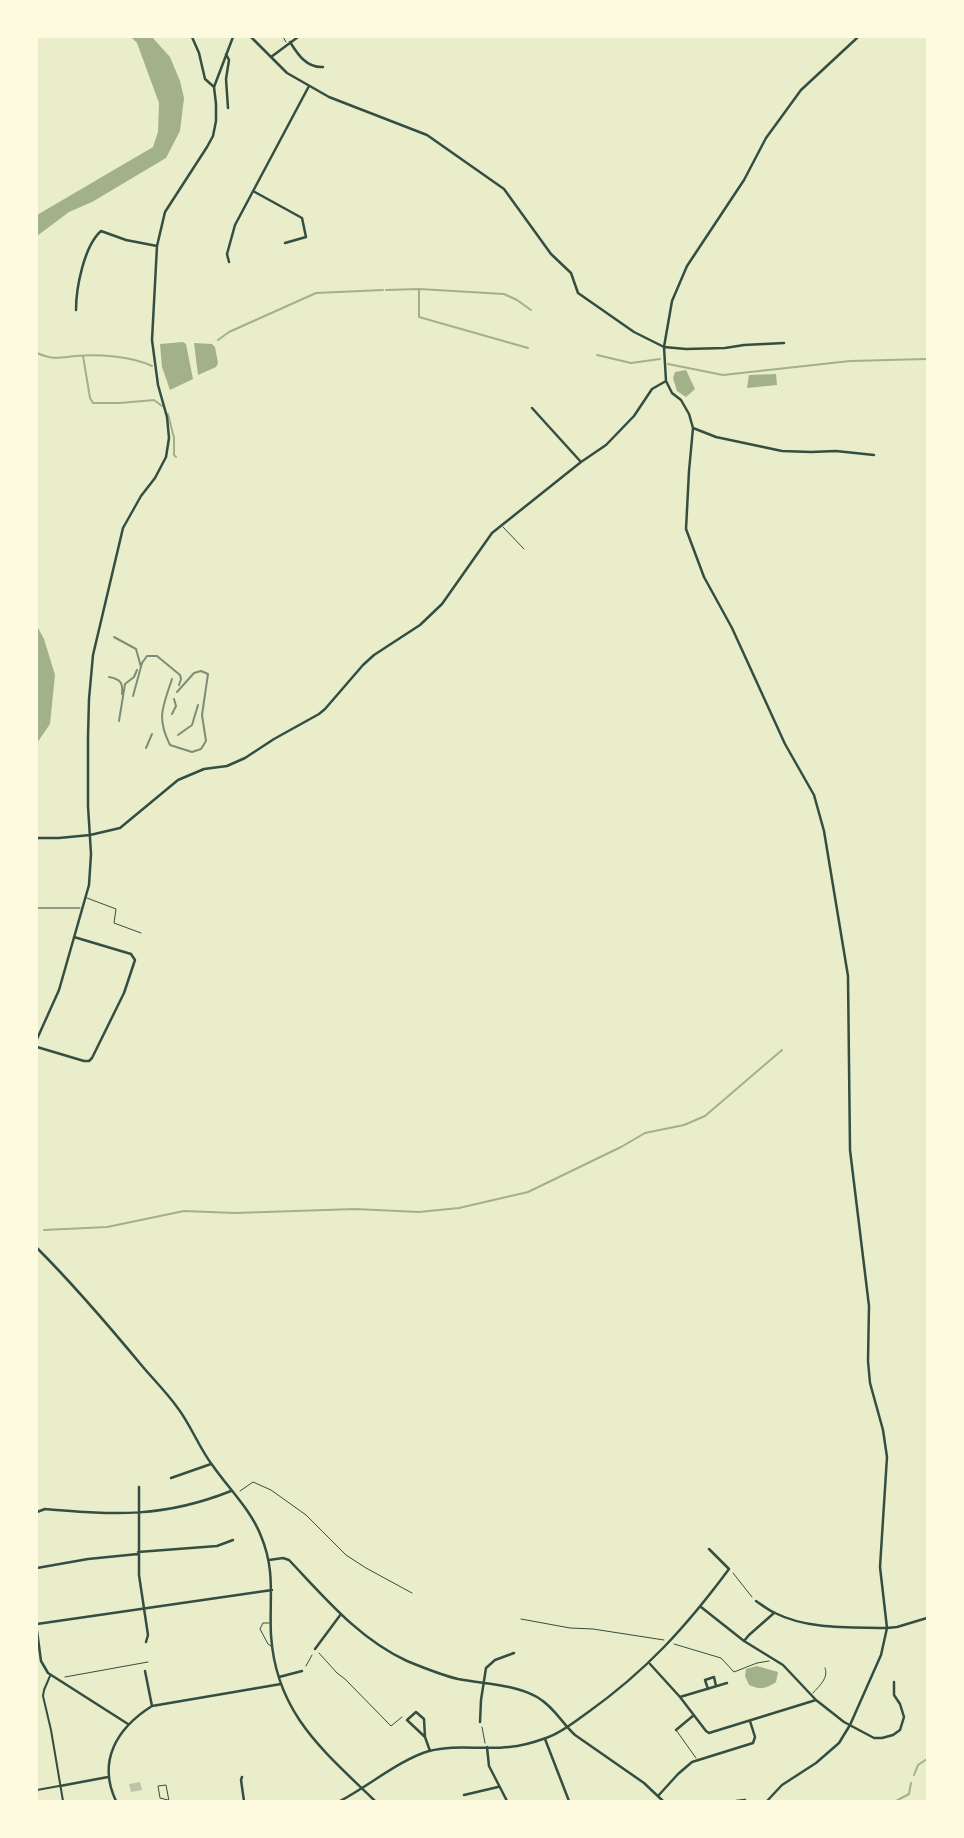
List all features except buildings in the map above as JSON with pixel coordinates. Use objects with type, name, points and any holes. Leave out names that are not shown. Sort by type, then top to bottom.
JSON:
[{"type":"street","points":[[192,37],[205,79],[214,87]]},
{"type":"street","points":[[37,1039],[59,990],[89,884],[88,737],[93,655],[123,527],[166,457],[169,438],[152,340],[157,246],[164,212],[213,136],[216,121],[214,87],[233,37]]},
{"type":"street","points":[[251,37],[287,73],[329,97],[427,135],[504,189],[551,254],[571,273],[578,293],[634,332],[664,347],[686,349],[784,343]]},
{"type":"street","points":[[271,57],[298,37]]},
{"type":"street","points":[[767,1801],[782,1785],[816,1763],[839,1743],[850,1725],[881,1655],[887,1628],[880,1567],[887,1457],[869,1372],[869,1306],[850,1150],[848,976],[824,831],[814,795],[785,744],[732,628],[704,577],[686,529],[693,429],[690,414],[681,400],[672,393],[666,381],[664,347],[672,302],[683,276],[744,180],[766,138],[802,90],[858,37]]},
{"type":"street","points":[[289,43],[300,57],[315,67],[323,67]]},
{"type":"street","points":[[226,54],[229,60],[226,79],[228,108]]},
{"type":"street","points":[[229,262],[228,254],[235,225],[309,86]]},
{"type":"street","points":[[253,191],[302,218],[306,237],[285,243]]},
{"type":"street","points":[[76,310],[81,273],[97,234],[106,232],[125,240],[157,246]]},
{"type":"street","points":[[37,838],[90,835],[120,828],[178,780],[204,769],[227,766],[245,758],[274,738],[319,714],[374,655],[420,625],[442,604],[492,533],[606,445],[634,416],[652,388],[666,381]]},
{"type":"street","points":[[532,408],[582,462]]},
{"type":"street","points":[[693,429],[716,437],[782,451],[836,451],[874,455]]},
{"type":"street","points":[[37,1047],[89,1061],[93,1058],[124,993],[135,960],[131,954],[74,937]]},
{"type":"street","points":[[37,1248],[105,1321],[176,1404],[211,1464],[260,1532],[269,1560],[273,1647],[281,1684],[295,1716],[314,1741],[375,1801]]},
{"type":"street","points":[[171,1478],[211,1464]]},
{"type":"street","points":[[139,1487],[138,1553],[148,1635],[146,1642]]},
{"type":"street","points":[[37,1511],[45,1509],[106,1514],[139,1513],[184,1507],[231,1491]]},
{"type":"street","points":[[37,1568],[88,1559],[217,1546],[233,1540]]},
{"type":"street","points":[[340,1801],[403,1763],[430,1751],[510,1747],[544,1739],[567,1727],[649,1664],[701,1607],[729,1569],[709,1549]]},
{"type":"street","points":[[269,1560],[289,1560],[368,1638],[402,1658],[442,1675],[524,1691],[538,1698],[552,1709],[567,1727],[644,1783],[663,1801]]},
{"type":"street","points":[[37,1624],[272,1590]]},
{"type":"street","points":[[756,1601],[775,1613],[824,1626],[887,1628],[927,1618]]},
{"type":"street","points":[[701,1607],[744,1642],[775,1660],[844,1723],[874,1738],[893,1735],[900,1730],[904,1717],[894,1695],[894,1682]]},
{"type":"street","points":[[744,1642],[775,1613]]},
{"type":"street","points":[[315,1649],[341,1614]]},
{"type":"street","points":[[37,1631],[41,1661],[45,1669],[56,1679],[128,1724]]},
{"type":"street","points":[[480,1722],[486,1668],[495,1660],[514,1653]]},
{"type":"street","points":[[649,1664],[709,1733],[816,1700]]},
{"type":"street","points":[[145,1671],[152,1706]]},
{"type":"street","points":[[279,1676],[302,1671]]},
{"type":"street","points":[[51,1675],[43,1696],[63,1801]]},
{"type":"street","points":[[708,1689],[705,1680],[714,1677],[716,1686]]},
{"type":"street","points":[[680,1697],[727,1683]]},
{"type":"street","points":[[116,1801],[108,1777],[110,1756],[117,1738],[137,1715],[152,1706],[281,1684]]},
{"type":"street","points":[[425,1737],[407,1720],[416,1712],[424,1719],[425,1737],[430,1751]]},
{"type":"street","points":[[676,1730],[694,1715]]},
{"type":"street","points":[[658,1796],[692,1762],[753,1743],[755,1737],[750,1721]]},
{"type":"street","points":[[544,1739],[569,1801]]},
{"type":"street","points":[[486,1747],[489,1766],[507,1801]]},
{"type":"street","points":[[37,1790],[108,1777]]},
{"type":"street","points":[[242,1777],[244,1801]]},
{"type":"street","points":[[464,1795],[498,1787]]},
{"type":"street","points":[[736,1801],[745,1800]]},
{"type":"lane","points":[[283,37],[289,43]]},
{"type":"lane","points":[[502,525],[524,549]]},
{"type":"lane","points":[[85,898],[116,909],[114,923],[141,933]]},
{"type":"lane","points":[[37,908],[82,908]]},
{"type":"lane","points":[[271,1623],[263,1623],[260,1629],[268,1644],[273,1647]]},
{"type":"lane","points":[[812,1695],[824,1681],[827,1672],[825,1668]]},
{"type":"lane","points":[[676,1730],[698,1760]]},
{"type":"lane","points":[[166,1785],[168,1801],[160,1798],[158,1786],[166,1785]]},
{"type":"path","points":[[231,1491],[238,1492],[253,1482],[271,1490],[306,1515],[346,1555],[412,1593]]},
{"type":"path","points":[[729,1569],[756,1601]]},
{"type":"path","points":[[521,1619],[660,1639],[721,1658],[734,1672],[757,1663],[775,1660]]},
{"type":"path","points":[[302,1671],[315,1649],[391,1726],[401,1717],[407,1720]]},
{"type":"path","points":[[56,1679],[148,1662]]},
{"type":"path","points":[[480,1722],[486,1747]]},
{"type":"shaded area","points":[[131,37],[152,37],[170,57],[184,98],[180,131],[166,158],[92,202],[69,212],[37,236],[37,215],[153,147],[158,132],[159,103],[137,43]]},
{"type":"shaded area","points":[[194,343],[212,344],[215,347],[218,363],[216,367],[198,375]]},
{"type":"shaded area","points":[[160,344],[186,344],[193,379],[170,390],[162,367]]},
{"type":"shaded area","points":[[686,370],[695,389],[686,397],[677,391],[673,378],[675,372]]},
{"type":"shaded area","points":[[776,374],[777,385],[747,388],[749,375]]},
{"type":"shaded area","points":[[37,626],[55,675],[50,724],[37,743]]},
{"type":"shaded area","points":[[757,1666],[778,1672],[776,1682],[763,1688],[749,1685],[745,1676],[746,1669]]},
{"type":"waterway","points":[[419,289],[419,317],[528,348]]},
{"type":"waterway","points":[[386,290],[419,289],[504,294],[531,310]]},
{"type":"waterway","points":[[218,340],[229,332],[316,293],[383,290]]},
{"type":"waterway","points":[[37,353],[56,358],[114,356],[152,366]]},
{"type":"waterway","points":[[597,355],[631,363],[660,359]]},
{"type":"waterway","points":[[83,356],[93,403],[154,400],[162,406]]},
{"type":"waterway","points":[[668,364],[723,375],[850,361],[927,359]]},
{"type":"waterway","points":[[168,414],[176,457]]},
{"type":"waterway","points":[[44,1230],[107,1227],[184,1211],[235,1213],[355,1209],[419,1212],[459,1208],[528,1192],[645,1133],[684,1125],[705,1116],[782,1050]]},
{"type":"waterway","points":[[914,1775],[918,1765],[927,1759]]},
{"type":"waterway","points":[[896,1801],[909,1794],[911,1783]]},
{"type":"railway","points":[[114,637],[136,649],[141,667]]},
{"type":"railway","points":[[133,696],[142,663],[147,656],[157,656],[180,675],[179,685]]},
{"type":"railway","points":[[119,721],[125,684],[134,677],[137,670]]},
{"type":"railway","points":[[172,679],[162,712],[163,727],[170,745],[192,752],[201,749],[206,741],[202,715],[208,674],[201,671],[194,673],[177,692]]},
{"type":"railway","points":[[109,677],[120,682],[122,694]]},
{"type":"railway","points":[[172,714],[176,706],[174,699]]},
{"type":"railway","points":[[178,735],[192,725],[198,705]]},
{"type":"railway","points":[[146,748],[152,734]]}]
